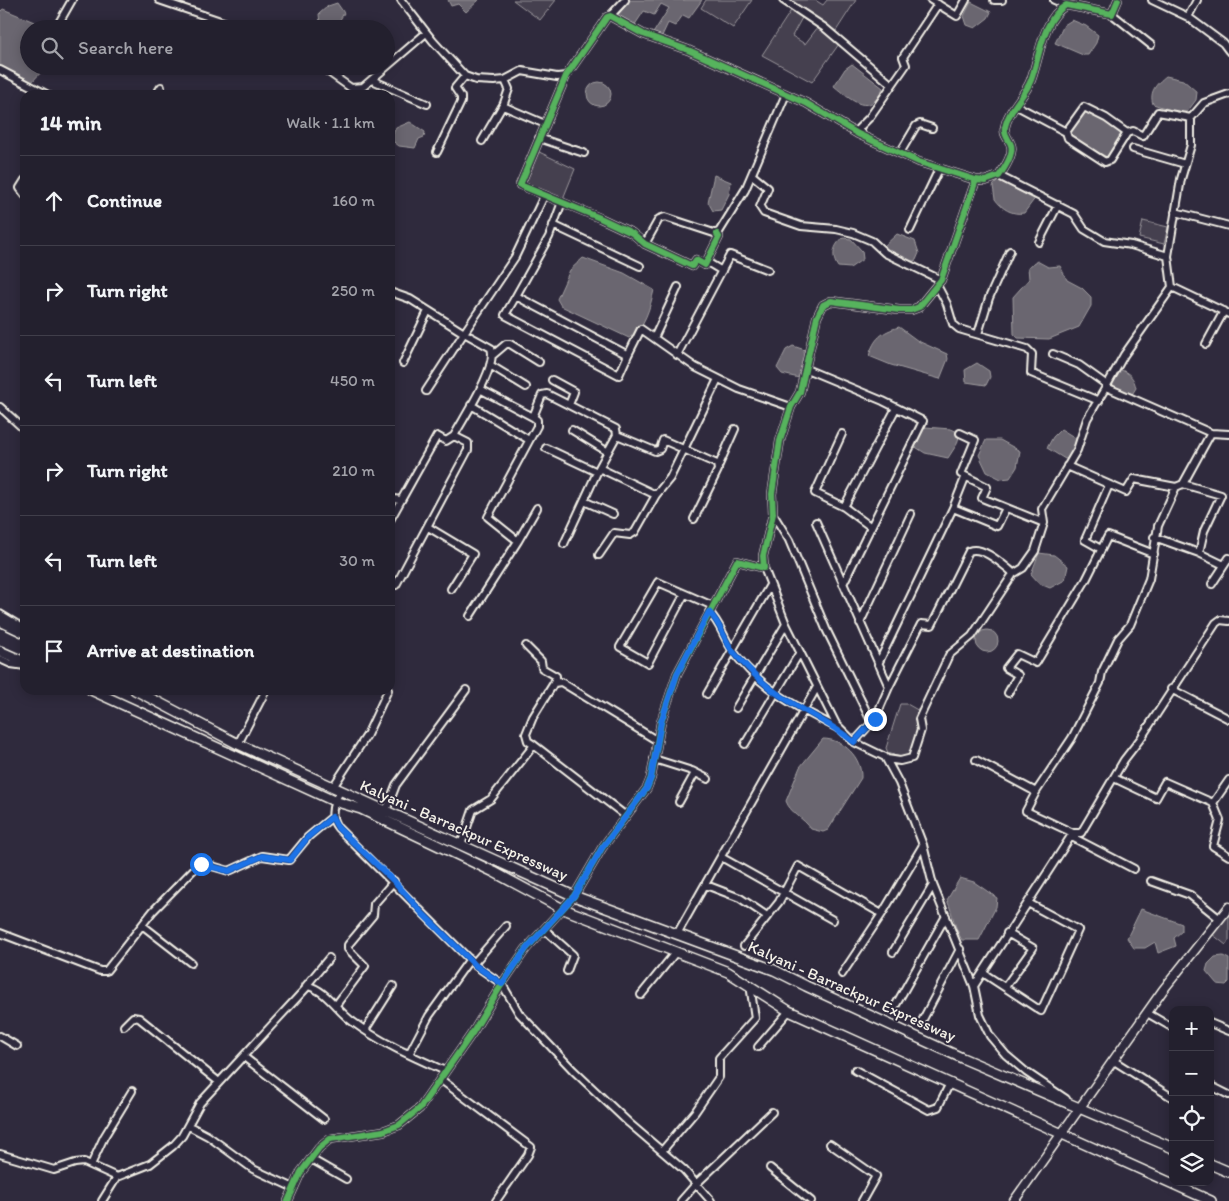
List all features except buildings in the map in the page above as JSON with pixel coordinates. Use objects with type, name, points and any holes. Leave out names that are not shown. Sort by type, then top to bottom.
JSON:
[{"type":"highway","points":[[0,622],[20,631]]},
{"type":"highway","points":[[0,651],[20,660]]},
{"type":"highway","points":[[102,695],[334,801],[361,809],[494,872],[561,908],[728,972],[789,1011],[1211,1201]]},
{"type":"highway","name":"Kalyani - Barrackpur Expressway","points":[[145,695],[238,744],[574,896],[774,970],[962,1058],[1169,1146]]},
{"type":"highway","points":[[1214,1166],[1229,1172]]},
{"type":"main road","points":[[1014,1201],[1061,1132],[1081,1109],[1147,1013],[1229,907]]},
{"type":"street","points":[[61,20],[72,0]]},
{"type":"street","points":[[159,0],[218,20]]},
{"type":"street","points":[[401,0],[426,33],[465,76],[476,80],[505,80],[522,71],[557,77],[566,76]]},
{"type":"street","points":[[625,0],[605,19],[566,76],[544,124],[520,185],[632,233],[645,244],[692,266],[696,260],[705,265],[719,238],[717,234],[745,190],[786,94]]},
{"type":"street","points":[[783,0],[824,28],[892,85]]},
{"type":"street","points":[[931,0],[957,16],[966,0]]},
{"type":"street","points":[[994,0],[1002,0]]},
{"type":"street","points":[[1054,0],[1066,5],[1112,14],[1151,45]]},
{"type":"street","points":[[1112,14],[1118,0]]},
{"type":"street","points":[[1152,0],[1188,17],[1223,43],[1229,51]]},
{"type":"street","points":[[1188,17],[1197,0]]},
{"type":"street","points":[[863,136],[858,129],[906,65],[903,58],[938,4]]},
{"type":"street","points":[[610,16],[643,34],[688,50],[786,94],[863,136],[900,153],[939,169],[985,181],[999,176],[1011,153],[1012,145],[1006,138],[1005,128],[1031,80],[1039,47],[1057,10],[1066,5]]},
{"type":"street","points":[[395,60],[426,33]]},
{"type":"street","points":[[0,70],[38,90]]},
{"type":"street","points":[[333,75],[351,88],[356,88],[363,86],[378,75]]},
{"type":"street","points":[[438,152],[461,102],[462,97],[455,88],[465,76]]},
{"type":"street","points":[[372,80],[395,90]]},
{"type":"street","points":[[482,142],[510,89],[505,80]]},
{"type":"street","points":[[159,90],[161,86]]},
{"type":"street","points":[[395,90],[427,104]]},
{"type":"street","points":[[684,595],[648,663],[620,647],[658,582],[684,595],[711,609],[731,649],[755,675],[776,693],[839,729],[854,742],[887,759],[900,761],[912,758],[921,730],[919,719],[949,655],[972,636],[1013,574],[1023,568],[1035,551],[1044,523],[1042,509],[1077,450],[1087,419],[1124,355],[1172,287],[1168,256],[1175,212],[1192,145],[1191,118],[1204,103],[1229,94]]},
{"type":"street","points":[[503,105],[544,124]]},
{"type":"street","points":[[1017,106],[1066,132],[1068,138],[1105,162],[1110,160],[1126,133],[1134,131],[1143,136],[1158,112],[1191,118]]},
{"type":"street","points":[[1066,132],[1084,107],[1106,118],[1126,133]]},
{"type":"street","points":[[900,153],[916,126],[932,128]]},
{"type":"street","points":[[539,138],[584,153]]},
{"type":"street","points":[[1133,149],[1186,164]]},
{"type":"street","points":[[910,230],[939,169]]},
{"type":"street","points":[[752,175],[768,188],[760,207],[764,213],[801,226],[853,233],[872,241],[885,253],[939,284],[953,324],[960,329],[1027,348],[1032,354],[1031,373],[1099,400]]},
{"type":"street","points":[[999,176],[1074,214],[1084,229],[1104,241],[1131,245],[1168,256]]},
{"type":"street","points":[[839,729],[786,624],[764,568],[764,556],[773,514],[772,494],[780,441],[791,407],[800,392],[817,317],[828,302],[836,300],[876,309],[911,310],[919,306],[939,284],[976,180]]},
{"type":"street","points":[[426,391],[515,257],[544,196]]},
{"type":"street","points":[[562,202],[554,225],[505,315],[619,375],[641,329],[694,367],[738,389],[791,407]]},
{"type":"street","points":[[1039,242],[1058,206]]},
{"type":"street","points":[[1175,212],[1229,226]]},
{"type":"street","points":[[645,244],[659,220],[665,217],[717,234]]},
{"type":"street","points":[[554,225],[640,266]]},
{"type":"street","points":[[978,334],[989,298],[1010,251]]},
{"type":"street","points":[[677,355],[730,255],[768,270]]},
{"type":"street","points":[[707,262],[722,271]]},
{"type":"street","points":[[654,338],[678,287]]},
{"type":"street","points":[[1172,287],[1226,313],[1206,344]]},
{"type":"street","points":[[395,294],[410,299],[491,348],[493,355],[480,389],[454,436],[446,440],[437,436],[395,509]]},
{"type":"street","points":[[516,296],[628,355]]},
{"type":"street","points":[[403,363],[428,311]]},
{"type":"street","points":[[493,355],[504,346],[510,344],[539,362]]},
{"type":"street","points":[[1053,354],[1079,365],[1106,386],[1211,432],[1229,434]]},
{"type":"street","points":[[490,365],[526,387]]},
{"type":"street","points":[[806,369],[922,421],[843,584]]},
{"type":"street","points":[[599,555],[614,533],[630,535],[635,532],[656,495],[670,478],[718,379]]},
{"type":"street","points":[[552,380],[574,392],[569,406]]},
{"type":"street","points":[[480,389],[533,417],[537,423],[488,517],[518,541]]},
{"type":"street","points":[[533,417],[542,395],[548,394],[616,429],[618,435],[655,451],[660,450],[663,440],[717,464],[718,467]]},
{"type":"street","points":[[471,405],[529,440]]},
{"type":"street","points":[[0,407],[20,425]]},
{"type":"street","points":[[844,507],[896,408]]},
{"type":"street","points":[[694,519],[735,429]]},
{"type":"street","points":[[572,430],[608,452]]},
{"type":"street","points":[[960,432],[975,440],[961,474],[965,478],[987,487],[982,498],[1044,523]]},
{"type":"street","points":[[1067,466],[1126,492],[1134,479],[1176,487],[1183,484],[1211,432]]},
{"type":"street","points":[[842,434],[815,492],[844,507],[871,527]]},
{"type":"street","points":[[564,544],[598,470],[618,435]]},
{"type":"street","points":[[396,585],[468,450],[468,444],[454,436]]},
{"type":"street","points":[[546,448],[656,495]]},
{"type":"street","points":[[878,664],[953,508],[965,478]]},
{"type":"street","points":[[1101,549],[1085,540],[1109,484]]},
{"type":"street","points":[[1183,484],[1221,495],[1204,531],[1199,553]]},
{"type":"street","points":[[1134,869],[1026,811],[1036,792],[1068,746],[1100,682],[1102,672],[1118,639],[1130,625],[1149,579],[1156,544],[1154,537],[1176,487]]},
{"type":"street","points":[[395,499],[399,500]]},
{"type":"street","points":[[584,501],[613,514]]},
{"type":"street","points":[[470,616],[537,508]]},
{"type":"street","points":[[953,508],[997,526],[1006,508]]},
{"type":"street","points":[[773,514],[789,540],[826,629],[872,722]]},
{"type":"street","points":[[860,623],[911,514]]},
{"type":"street","points":[[816,522],[888,689]]},
{"type":"street","points":[[428,527],[474,554],[451,589]]},
{"type":"street","points":[[1008,693],[1018,675],[1006,668],[1017,654],[1036,662],[1086,580],[1108,536],[1154,554]]},
{"type":"street","points":[[1154,537],[1199,553],[1224,565]]},
{"type":"street","points":[[854,742],[872,722],[921,624],[932,626],[968,551],[973,549],[990,556],[1013,574]]},
{"type":"street","points":[[1212,584],[1229,558]]},
{"type":"street","points":[[288,1201],[311,1159],[319,1148],[330,1139],[382,1131],[399,1125],[420,1108],[473,1032],[526,949],[561,908],[574,896],[602,848],[647,788],[654,759],[656,740],[677,674],[737,561],[764,568]]},
{"type":"street","points":[[707,694],[731,649],[770,585]]},
{"type":"street","points":[[0,614],[20,625]]},
{"type":"street","points":[[974,986],[1073,835],[1080,833],[1216,623],[1220,620],[1229,621]]},
{"type":"street","points":[[736,708],[786,624]]},
{"type":"street","points":[[526,646],[541,661],[542,668],[556,676],[554,684],[533,718],[526,734],[528,741],[626,816]]},
{"type":"street","points":[[745,744],[800,652]]},
{"type":"street","points":[[0,659],[20,665]]},
{"type":"street","points":[[554,684],[561,682],[656,740]]},
{"type":"street","points":[[677,934],[817,687]]},
{"type":"street","points":[[1172,689],[1229,719]]},
{"type":"street","points":[[386,811],[396,785],[466,690]]},
{"type":"street","points":[[238,744],[263,695]]},
{"type":"street","points":[[386,695],[375,722],[337,789],[332,817],[338,828],[394,881],[423,914],[472,961],[502,984],[519,1013],[540,1037],[616,1111],[662,1151],[711,1201]]},
{"type":"street","points":[[461,845],[473,810],[490,799],[534,744]]},
{"type":"street","points":[[654,759],[708,779]]},
{"type":"street","points":[[887,759],[899,783],[923,845],[933,885],[974,986],[980,1015],[990,1036],[1006,1055],[1026,1072],[1081,1109]]},
{"type":"street","points":[[976,760],[1036,792]]},
{"type":"street","points":[[679,802],[695,773]]},
{"type":"street","points":[[1114,778],[1156,798],[1165,782],[1213,803],[1220,820],[1213,846],[1229,856]]},
{"type":"street","points":[[1213,803],[1229,780]]},
{"type":"street","points":[[0,933],[103,972],[110,968],[142,925],[197,866],[205,864],[229,871],[262,856],[290,860],[308,837],[332,817]]},
{"type":"street","points":[[842,974],[882,914],[923,845]]},
{"type":"street","points":[[721,857],[833,920]]},
{"type":"street","points":[[744,946],[778,902],[798,866],[882,914]]},
{"type":"street","points":[[336,1005],[365,966],[347,946],[373,915],[374,904],[394,881]]},
{"type":"street","points":[[1151,881],[1190,895],[1220,919]]},
{"type":"street","points":[[706,885],[740,898],[766,916]]},
{"type":"street","points":[[893,952],[933,885]]},
{"type":"street","points":[[983,973],[1042,1012],[1078,930],[1028,903]]},
{"type":"street","points":[[893,1010],[946,916]]},
{"type":"street","points":[[142,925],[191,963]]},
{"type":"street","points":[[409,1054],[429,1016],[472,961],[506,926]]},
{"type":"street","points":[[544,929],[573,955],[566,971]]},
{"type":"street","points":[[1005,987],[1032,948],[1007,933]]},
{"type":"street","points":[[921,1023],[960,950]]},
{"type":"street","points":[[641,995],[675,953]]},
{"type":"street","points":[[102,1201],[117,1177],[150,1164],[178,1141],[200,1102],[244,1057],[328,958]]},
{"type":"street","points":[[662,1151],[695,1112],[719,1076],[718,1058],[755,1018],[750,985]]},
{"type":"street","points":[[306,986],[311,986],[336,1005],[351,1021],[409,1054],[446,1071]]},
{"type":"street","points":[[366,1030],[393,986]]},
{"type":"street","points":[[758,1047],[789,1011]]},
{"type":"street","points":[[1147,1013],[1169,1026]]},
{"type":"street","points":[[124,1026],[133,1017],[137,1017],[219,1082]]},
{"type":"street","points":[[1214,1025],[1229,1031]]},
{"type":"street","points":[[0,1036],[17,1046]]},
{"type":"street","points":[[244,1057],[324,1119]]},
{"type":"street","points":[[1114,1061],[1170,1096]]},
{"type":"street","points":[[855,1070],[929,1110],[938,1107],[950,1082]]},
{"type":"street","points":[[440,1079],[531,1146],[528,1155],[496,1201]]},
{"type":"street","points":[[1214,1088],[1229,1095]]},
{"type":"street","points":[[92,1165],[104,1137],[132,1091]]},
{"type":"street","points":[[681,1201],[696,1184],[772,1112]]},
{"type":"street","points":[[188,1126],[216,1142],[253,1169],[294,1188]]},
{"type":"street","points":[[830,1144],[876,1176],[862,1201]]},
{"type":"street","points":[[0,1154],[54,1170],[78,1162],[92,1165],[117,1177]]},
{"type":"street","points":[[311,1159],[346,1179]]},
{"type":"street","points":[[770,1168],[811,1201]]},
{"type":"shaded area","points":[[448,0],[479,0],[466,12],[458,4],[451,6]]},
{"type":"shaded area","points":[[513,0],[556,0],[540,20]]},
{"type":"shaded area","points":[[630,0],[702,0],[689,18],[683,15],[675,26],[668,23],[661,38],[652,35],[669,8],[661,4],[654,15],[644,11],[634,26],[617,16]]},
{"type":"shaded area","points":[[706,0],[752,0],[733,28],[701,8]]},
{"type":"shaded area","points":[[790,0],[815,0],[823,5],[827,0],[856,0],[836,31]]},
{"type":"shaded area","points":[[971,2],[991,12],[988,18],[975,28],[967,25],[964,16]]},
{"type":"shaded area","points":[[337,3],[344,13],[340,20],[320,20],[319,14],[328,6]]},
{"type":"shaded area","points":[[3,9],[29,20],[20,20],[20,75],[38,75],[29,85],[0,72],[0,12]]},
{"type":"shaded area","points":[[792,9],[803,16],[792,36],[805,44],[818,27],[839,44],[812,82],[762,55]]},
{"type":"shaded area","points":[[1072,20],[1086,26],[1098,35],[1096,43],[1088,55],[1083,55],[1055,43],[1064,25]]},
{"type":"shaded area","points":[[852,64],[883,88],[878,97],[867,105],[860,104],[847,97],[834,86],[845,69]]},
{"type":"shaded area","points":[[1166,76],[1183,80],[1197,92],[1196,100],[1187,112],[1180,113],[1153,104],[1154,88]]},
{"type":"shaded area","points":[[599,82],[607,86],[611,94],[607,102],[599,106],[591,102],[587,94],[591,86]]},
{"type":"shaded area","points":[[1087,110],[1124,132],[1107,157],[1073,139],[1069,133]]},
{"type":"shaded area","points":[[410,122],[425,132],[424,137],[419,139],[415,148],[399,146],[395,143],[396,128]]},
{"type":"shaded area","points":[[537,151],[575,169],[562,201],[519,185]]},
{"type":"shaded area","points":[[714,175],[731,182],[729,194],[721,210],[713,211],[708,202]]},
{"type":"shaded area","points":[[1000,178],[1036,197],[1024,213],[1015,213],[1008,210],[995,199],[993,186]]},
{"type":"shaded area","points":[[1143,221],[1168,227],[1164,244],[1139,238]]},
{"type":"shaded area","points":[[897,234],[915,241],[919,253],[916,260],[908,263],[882,248]]},
{"type":"shaded area","points":[[843,238],[851,239],[862,251],[863,259],[850,268],[838,267],[834,259],[835,248]]},
{"type":"shaded area","points":[[583,258],[624,273],[654,290],[649,310],[643,323],[635,334],[629,338],[561,306],[557,299],[570,270]]},
{"type":"shaded area","points":[[1037,261],[1048,267],[1060,266],[1067,280],[1082,288],[1091,297],[1091,306],[1079,327],[1049,339],[1018,338],[1014,334],[1013,297],[1029,279],[1028,267]]},
{"type":"shaded area","points":[[899,327],[918,341],[947,354],[948,359],[940,379],[891,365],[869,356],[876,340],[888,331]]},
{"type":"shaded area","points":[[793,346],[805,350],[805,365],[799,378],[782,374],[777,368],[786,350]]},
{"type":"shaded area","points":[[977,363],[989,371],[990,377],[986,385],[966,382],[965,370]]},
{"type":"shaded area","points":[[1119,369],[1129,374],[1134,381],[1136,388],[1131,396],[1112,387],[1111,382]]},
{"type":"shaded area","points":[[925,427],[951,429],[960,433],[957,444],[948,458],[925,453],[914,446],[915,441]]},
{"type":"shaded area","points":[[1061,429],[1077,439],[1075,452],[1072,456],[1065,459],[1047,448],[1053,437]]},
{"type":"shaded area","points":[[986,440],[1000,440],[1020,451],[1017,467],[1010,478],[1001,479],[987,472],[979,455]]},
{"type":"shaded area","points":[[1039,553],[1054,555],[1068,566],[1065,580],[1050,588],[1040,584],[1031,574]]},
{"type":"shaded area","points":[[987,630],[995,633],[998,641],[995,649],[987,652],[979,649],[976,641],[979,633]]},
{"type":"shaded area","points":[[900,704],[907,704],[921,712],[919,731],[910,756],[900,757],[888,753],[886,748]]},
{"type":"shaded area","points":[[823,739],[838,742],[850,751],[858,763],[861,778],[828,830],[823,832],[811,829],[791,809],[786,801],[800,767]]},
{"type":"shaded area","points":[[960,878],[974,882],[997,898],[996,907],[979,940],[962,940],[947,900]]},
{"type":"shaded area","points":[[1141,909],[1182,924],[1182,931],[1174,938],[1176,946],[1158,953],[1155,942],[1145,948],[1134,948],[1127,938]]},
{"type":"shaded area","points":[[1227,913],[1229,914],[1229,940],[1226,945],[1212,934]]},
{"type":"shaded area","points":[[1223,956],[1229,959],[1229,982],[1226,985],[1217,984],[1206,971],[1208,964],[1215,957]]},
{"type":"cycle path","points":[[288,1201],[301,1172],[319,1148],[330,1139],[383,1131],[399,1125],[420,1108],[473,1032],[526,949],[574,896],[602,848],[647,788],[651,778],[661,722],[677,674],[737,561],[764,568],[763,556],[773,514],[772,494],[780,441],[791,407],[800,392],[817,317],[823,305],[831,301],[899,310],[911,310],[919,307],[941,280],[976,180],[985,181],[999,176],[1008,161],[1012,149],[1006,137],[1005,127],[1013,109],[1031,80],[1043,39],[1052,20],[1066,5],[1112,14],[1118,0]]},
{"type":"cycle path","points":[[717,234],[719,237],[705,265],[696,260],[692,266],[645,244],[632,233],[520,185],[566,76],[607,17],[610,16],[643,34],[688,50],[806,103],[858,134],[919,162],[976,180]]},
{"type":"route","points":[[201,864],[229,871],[262,856],[290,860],[301,844],[332,817],[338,828],[394,881],[423,914],[476,966],[502,984],[526,949],[561,908],[574,896],[602,848],[647,788],[651,778],[661,722],[677,674],[709,612],[719,624],[731,649],[755,675],[776,693],[809,714],[839,729],[854,742],[875,719]]}]
